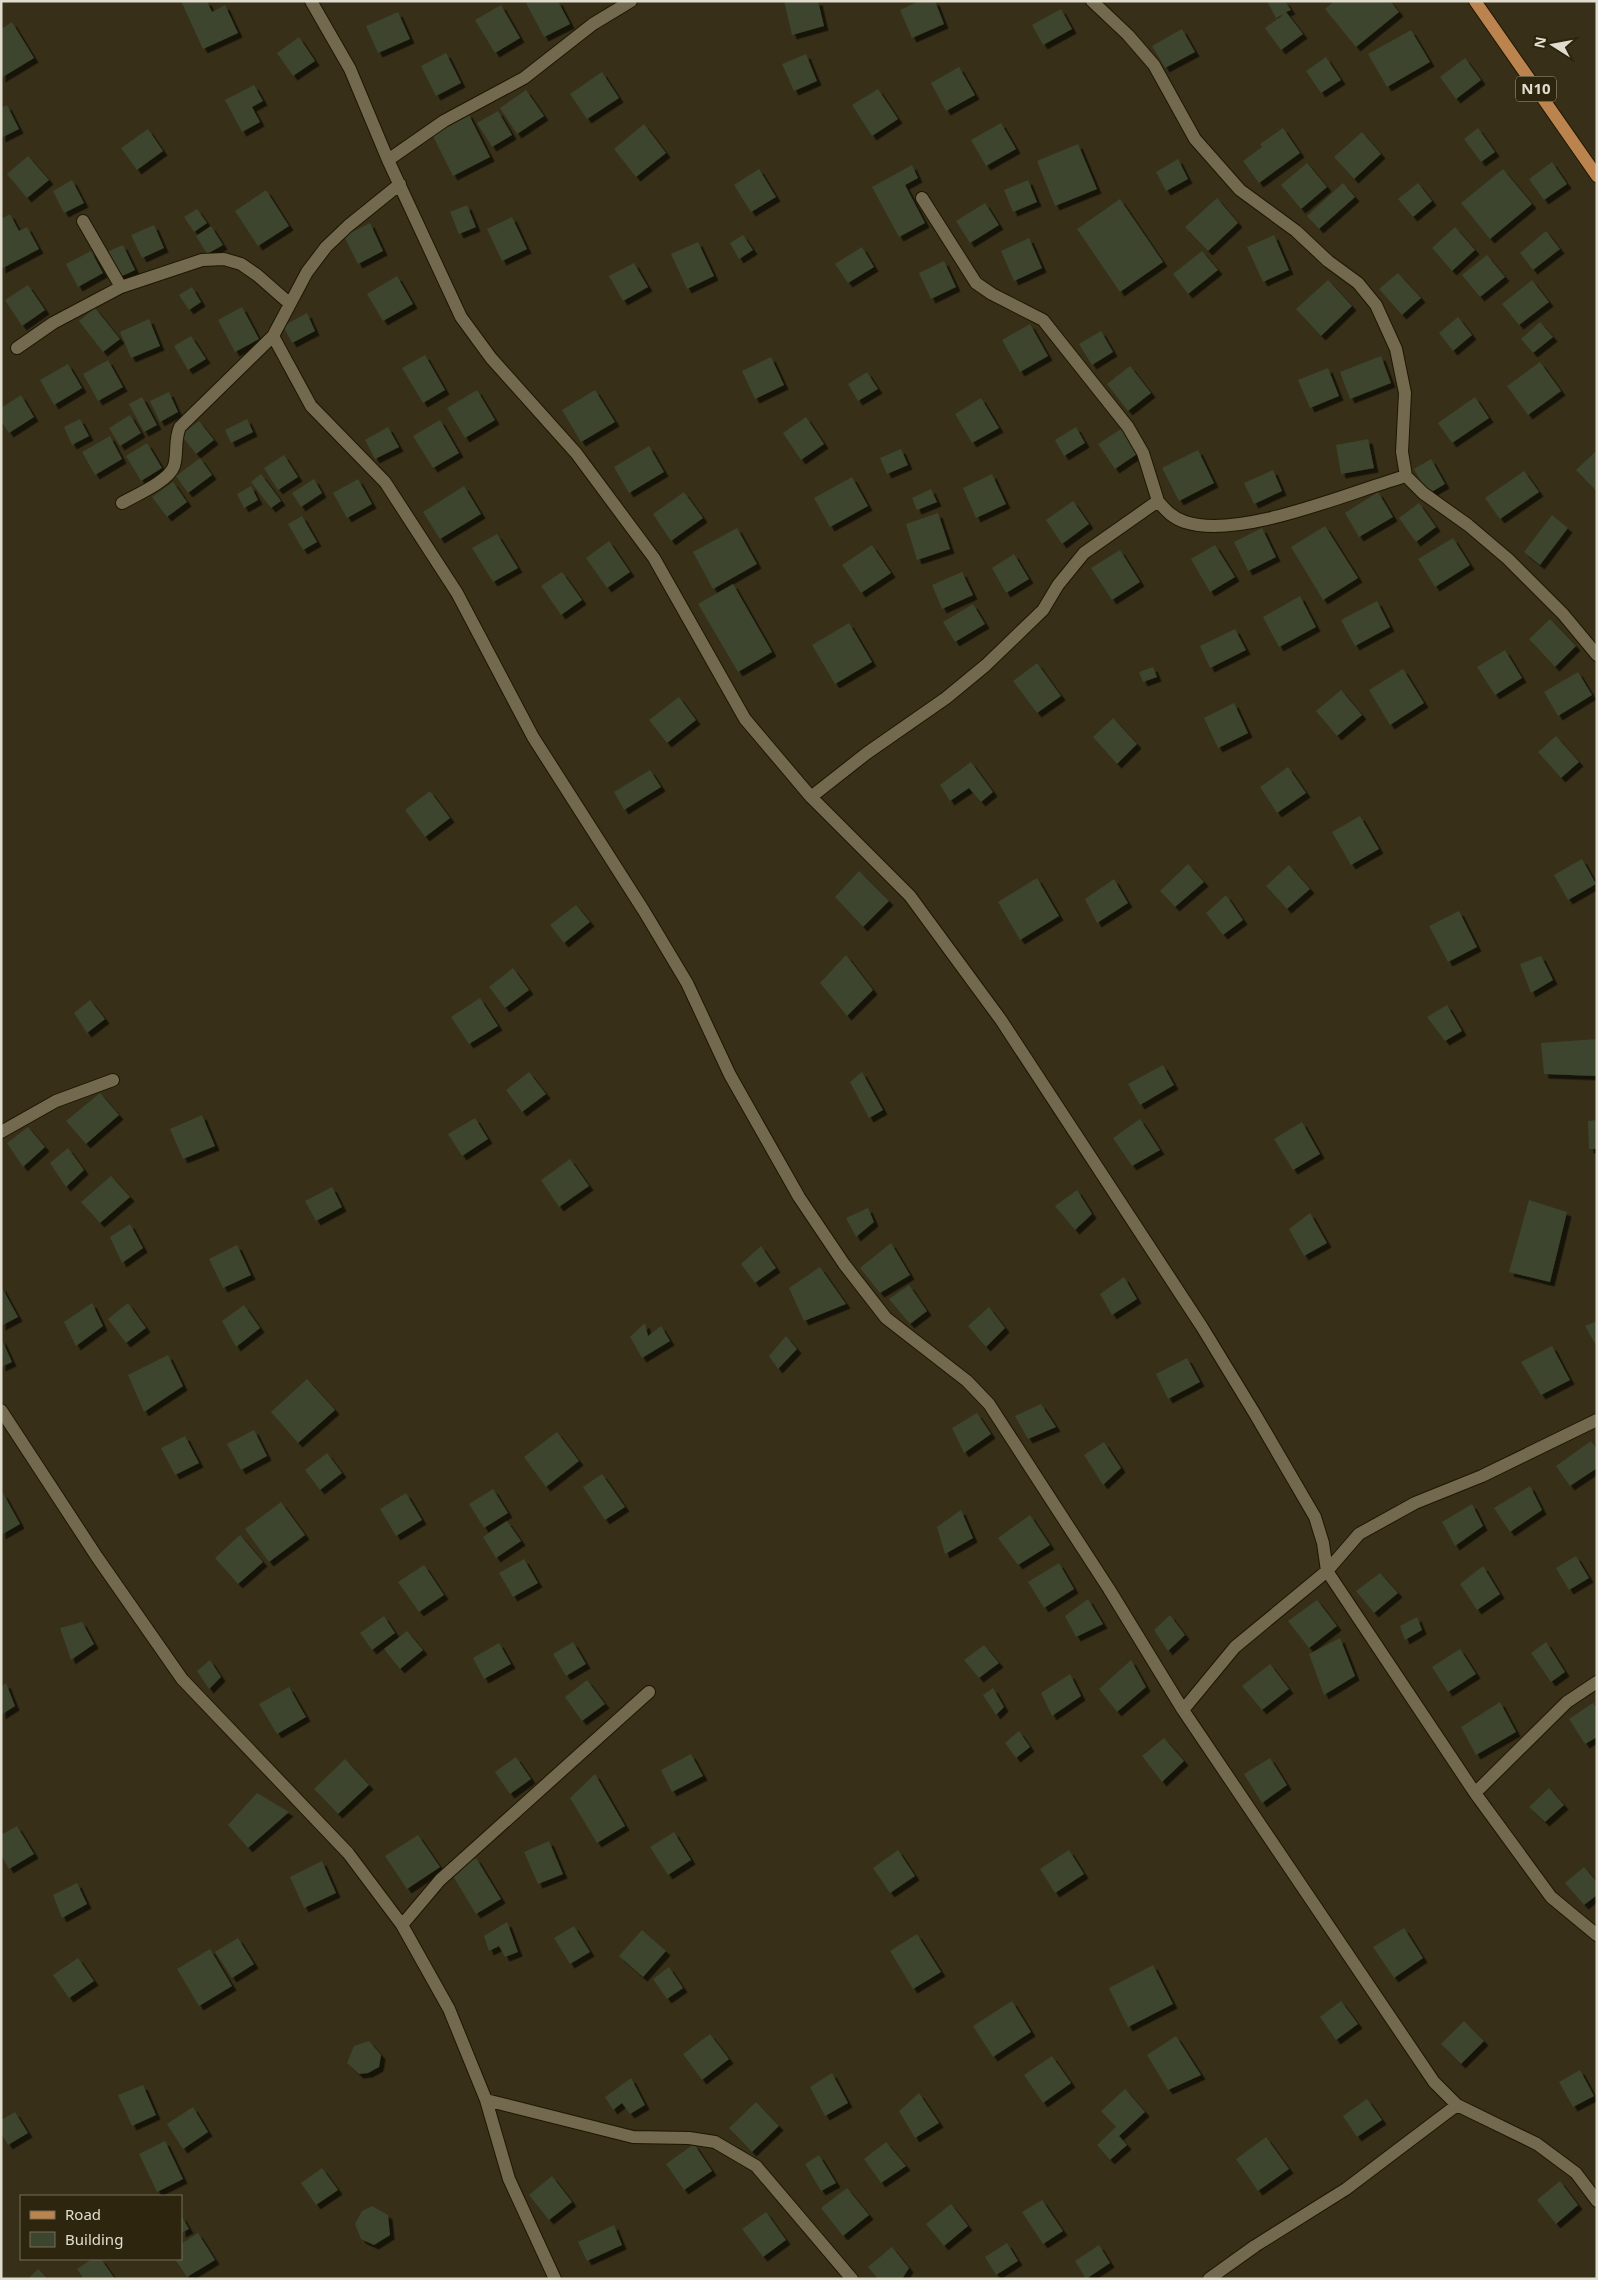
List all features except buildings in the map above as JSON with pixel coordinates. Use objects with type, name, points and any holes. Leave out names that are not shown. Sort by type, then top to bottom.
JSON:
[{"type":"main road","name":"N10","points":[[1475,1],[1597,176]]},
{"type":"street","points":[[310,1],[350,70],[388,160],[461,317],[491,358],[576,453],[654,558],[745,719],[811,797],[910,896],[1001,1020],[1202,1328],[1255,1414],[1315,1517],[1323,1543],[1327,1571],[1475,1794],[1551,1897],[1597,1935]]},
{"type":"street","points":[[388,160],[444,121],[483,102],[524,78],[593,24],[631,1]]},
{"type":"street","points":[[1092,1],[1128,35],[1154,65],[1195,139],[1240,190],[1296,231],[1328,261],[1358,283],[1376,306],[1396,349],[1405,393],[1402,452],[1406,476],[1423,493],[1468,525],[1508,559],[1563,614],[1597,655]]},
{"type":"street","points":[[122,502],[168,476],[174,466],[175,437],[180,427],[273,336],[307,272],[326,247],[348,226],[400,184]]},
{"type":"street","points":[[922,198],[976,283],[992,294],[1043,320],[1128,427],[1143,453],[1158,501],[1170,515],[1185,522],[1211,526],[1248,522],[1291,512],[1406,476]]},
{"type":"street","points":[[83,221],[121,288]]},
{"type":"street","points":[[17,348],[53,323],[121,288],[202,260],[224,259],[241,264],[258,275],[289,303]]},
{"type":"street","points":[[273,336],[311,406],[384,482],[457,593],[533,737],[644,911],[687,983],[730,1075],[799,1197],[844,1264],[886,1318],[967,1381],[989,1404],[1109,1589],[1183,1710],[1434,2082],[1457,2105],[1537,2144],[1576,2173],[1597,2200]]},
{"type":"street","points":[[811,797],[867,753],[946,698],[986,665],[1043,610],[1058,585],[1084,553],[1158,501]]},
{"type":"street","points":[[1,1132],[56,1100],[113,1080]]},
{"type":"street","points":[[1,1410],[97,1557],[182,1678],[348,1853],[402,1925],[448,2009],[486,2100],[509,2179],[555,2279]]},
{"type":"street","points":[[1183,1710],[1235,1647],[1327,1571],[1359,1534],[1415,1503],[1482,1476],[1597,1420]]},
{"type":"street","points":[[1475,1794],[1566,1702],[1597,1682]]},
{"type":"street","points":[[402,1925],[440,1880],[649,1692]]},
{"type":"street","points":[[486,2100],[633,2137],[689,2138],[715,2142],[756,2166],[852,2279]]},
{"type":"street","points":[[1209,2279],[1255,2246],[1346,2189],[1457,2105]]}]
